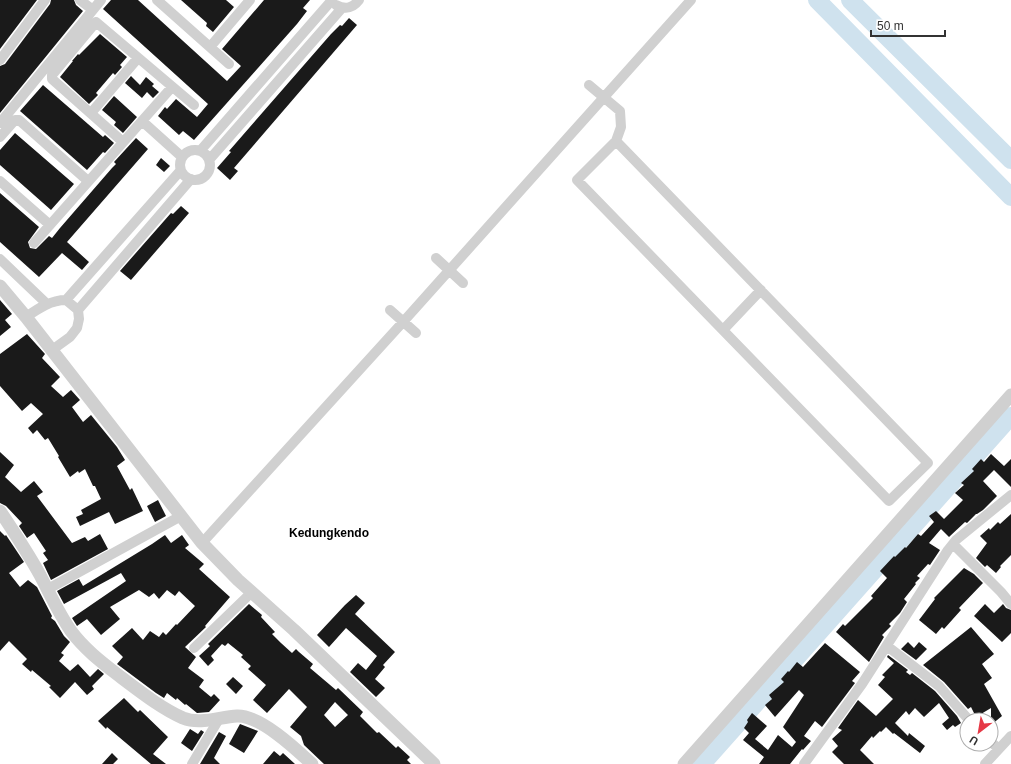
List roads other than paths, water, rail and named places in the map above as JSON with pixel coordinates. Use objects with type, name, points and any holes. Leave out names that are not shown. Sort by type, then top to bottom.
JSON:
[{"type":"street","points":[[0,60],[45,0]]},
{"type":"street","points":[[80,0],[93,10]]},
{"type":"street","points":[[0,123],[101,0]]},
{"type":"street","points":[[157,0],[229,64]]},
{"type":"street","points":[[200,151],[332,0],[336,5],[342,8],[349,8],[355,5],[359,0]]},
{"type":"street","points":[[202,542],[450,271],[691,0]]},
{"type":"street","points":[[210,47],[248,1]]},
{"type":"street","points":[[209,160],[342,8]]},
{"type":"street","points":[[123,142],[52,79],[52,75],[96,22],[194,105]]},
{"type":"street","points":[[91,113],[138,58]]},
{"type":"street","points":[[589,85],[620,111],[621,127],[616,141],[577,180],[889,501],[928,463],[616,141]]},
{"type":"street","points":[[34,243],[172,87]]},
{"type":"street","points":[[0,137],[15,120],[20,120],[88,181]]},
{"type":"street","points":[[142,121],[182,157]]},
{"type":"street","points":[[193,150],[200,151],[206,154],[209,160],[210,168],[206,175],[199,180],[191,179],[185,176],[181,170],[180,163],[182,157],[187,152],[193,150]]},
{"type":"street","points":[[66,300],[181,170]]},
{"type":"street","points":[[78,310],[191,179]]},
{"type":"street","points":[[0,181],[50,225]]},
{"type":"street","points":[[436,258],[463,283]]},
{"type":"street","points":[[0,259],[47,304]]},
{"type":"street","points":[[84,281],[95,291]]},
{"type":"street","points":[[0,286],[26,317],[202,542],[222,564],[294,630],[434,764]]},
{"type":"street","points":[[723,330],[761,290]]},
{"type":"street","points":[[26,317],[56,300],[66,300],[78,310],[79,319],[76,330],[70,337],[52,350]]},
{"type":"street","points":[[390,310],[416,333]]},
{"type":"street","points":[[684,764],[1011,395]]},
{"type":"street","points":[[804,764],[862,684],[953,544],[1011,495]]},
{"type":"street","points":[[0,511],[22,544],[48,589],[63,619],[80,641],[100,661],[161,706],[185,719],[198,721],[242,716],[256,721],[286,741],[312,764]]},
{"type":"street","points":[[48,589],[181,516]]},
{"type":"street","points":[[953,544],[1011,604]]},
{"type":"street","points":[[194,648],[252,592]]},
{"type":"street","points":[[887,646],[939,686],[962,712]]},
{"type":"street","points":[[192,764],[219,718]]},
{"type":"street","points":[[999,749],[1011,736]]},
{"type":"street","points":[[985,764],[996,752]]},
{"type":"waterway","points":[[817,0],[1011,197]]},
{"type":"waterway","points":[[850,0],[1011,160]]},
{"type":"waterway","points":[[702,764],[1011,416]]},
{"type":"district","name":"Kedungkendo","points":[[329,533]]}]
